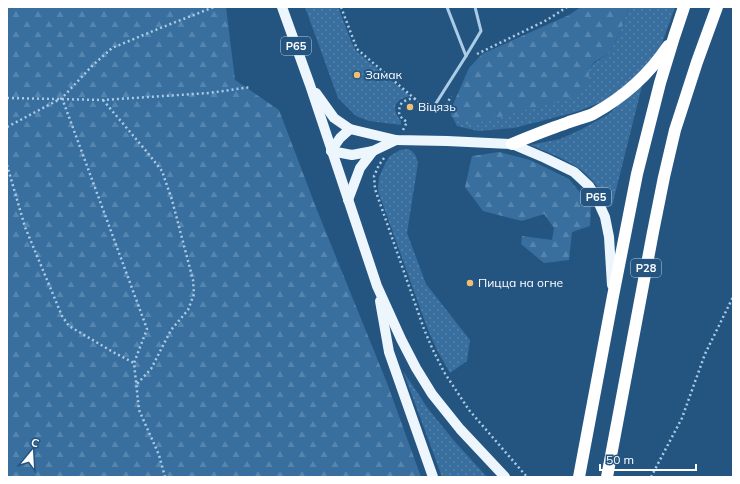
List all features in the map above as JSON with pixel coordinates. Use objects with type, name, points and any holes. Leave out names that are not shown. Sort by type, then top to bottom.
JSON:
[{"type":"highway","name":"Р28","points":[[579,477],[637,174],[660,83],[684,7]]},
{"type":"highway","name":"Р28","points":[[607,477],[651,240],[675,130],[717,7]]},
{"type":"highway","name":"Р65","points":[[512,144],[592,114],[619,98],[637,84],[674,37]]},
{"type":"main road","name":"Р65","points":[[282,7],[310,85],[377,286],[401,339],[432,394],[460,429],[505,477]]},
{"type":"main road","points":[[310,85],[334,118],[350,129],[340,138],[332,151]]},
{"type":"main road","name":"Р65","points":[[350,129],[396,140],[512,144],[546,158],[574,172],[589,186],[605,217],[609,237],[613,296]]},
{"type":"main road","name":"Р65","points":[[332,151],[352,155],[373,151],[396,140]]},
{"type":"main road","name":"Р65","points":[[348,200],[360,168],[373,151]]},
{"type":"main road","name":"Р65","points":[[377,286],[389,352],[433,477]]},
{"type":"lane","points":[[448,7],[466,56]]},
{"type":"lane","points":[[433,108],[481,31],[475,7]]},
{"type":"path","points":[[7,128],[62,98],[92,65],[112,48],[214,7]]},
{"type":"path","points":[[341,7],[357,49],[424,108],[433,108]]},
{"type":"path","points":[[470,57],[547,20],[567,7]]},
{"type":"path","points":[[7,98],[103,100],[209,93],[251,86]]},
{"type":"path","points":[[62,98],[147,329],[134,363],[139,410],[159,456],[165,477]]},
{"type":"path","points":[[396,140],[407,122],[399,115],[398,109],[402,102],[415,99]]},
{"type":"path","points":[[103,100],[162,171],[172,200],[193,280],[194,294],[188,310],[171,330],[151,369],[136,385]]},
{"type":"path","points":[[387,156],[379,165],[374,176],[376,190],[432,348],[444,372],[469,410],[527,477]]},
{"type":"path","points":[[7,165],[25,227],[62,316],[69,326],[134,363]]},
{"type":"path","points":[[651,477],[682,418],[705,354],[733,297]]},
{"type":"green space","points":[[7,7],[226,7],[235,80],[279,110],[317,210],[387,383],[421,477],[7,477]]},
{"type":"green space","points":[[305,7],[338,7],[356,51],[410,96],[400,99],[396,105],[395,109],[401,121],[401,125],[369,121],[356,116],[338,98]]},
{"type":"green space","points":[[581,7],[629,7],[621,30],[609,54],[594,62],[589,69],[589,83],[585,91],[579,95],[556,102],[470,125],[456,121],[451,116],[451,109],[469,68],[482,54],[569,15]]},
{"type":"green space","points":[[629,7],[675,7],[661,46],[650,63],[628,85],[604,101],[576,112],[514,128],[478,131],[457,126],[453,118],[456,121],[589,83],[589,69],[594,63],[609,54],[621,30]]},
{"type":"green space","points":[[642,86],[612,206],[608,207],[596,185],[583,171],[566,161],[530,145],[560,139],[582,129],[609,114],[636,89]]},
{"type":"green space","points":[[408,149],[415,154],[418,163],[407,233],[426,284],[470,340],[467,361],[450,373],[428,330],[378,191],[379,177],[390,156],[400,150]]},
{"type":"green space","points":[[499,152],[530,160],[569,179],[591,206],[590,226],[572,232],[569,260],[544,263],[521,244],[522,236],[552,240],[554,228],[544,214],[522,221],[483,211],[465,187],[472,156]]},
{"type":"green space","points":[[403,371],[429,410],[487,477],[442,477]]},
{"type":"place","name":"Замак","points":[[357,75]]},
{"type":"place","name":"Віцязь","points":[[410,107]]},
{"type":"place","name":"Пицца на огне","points":[[470,283]]}]
